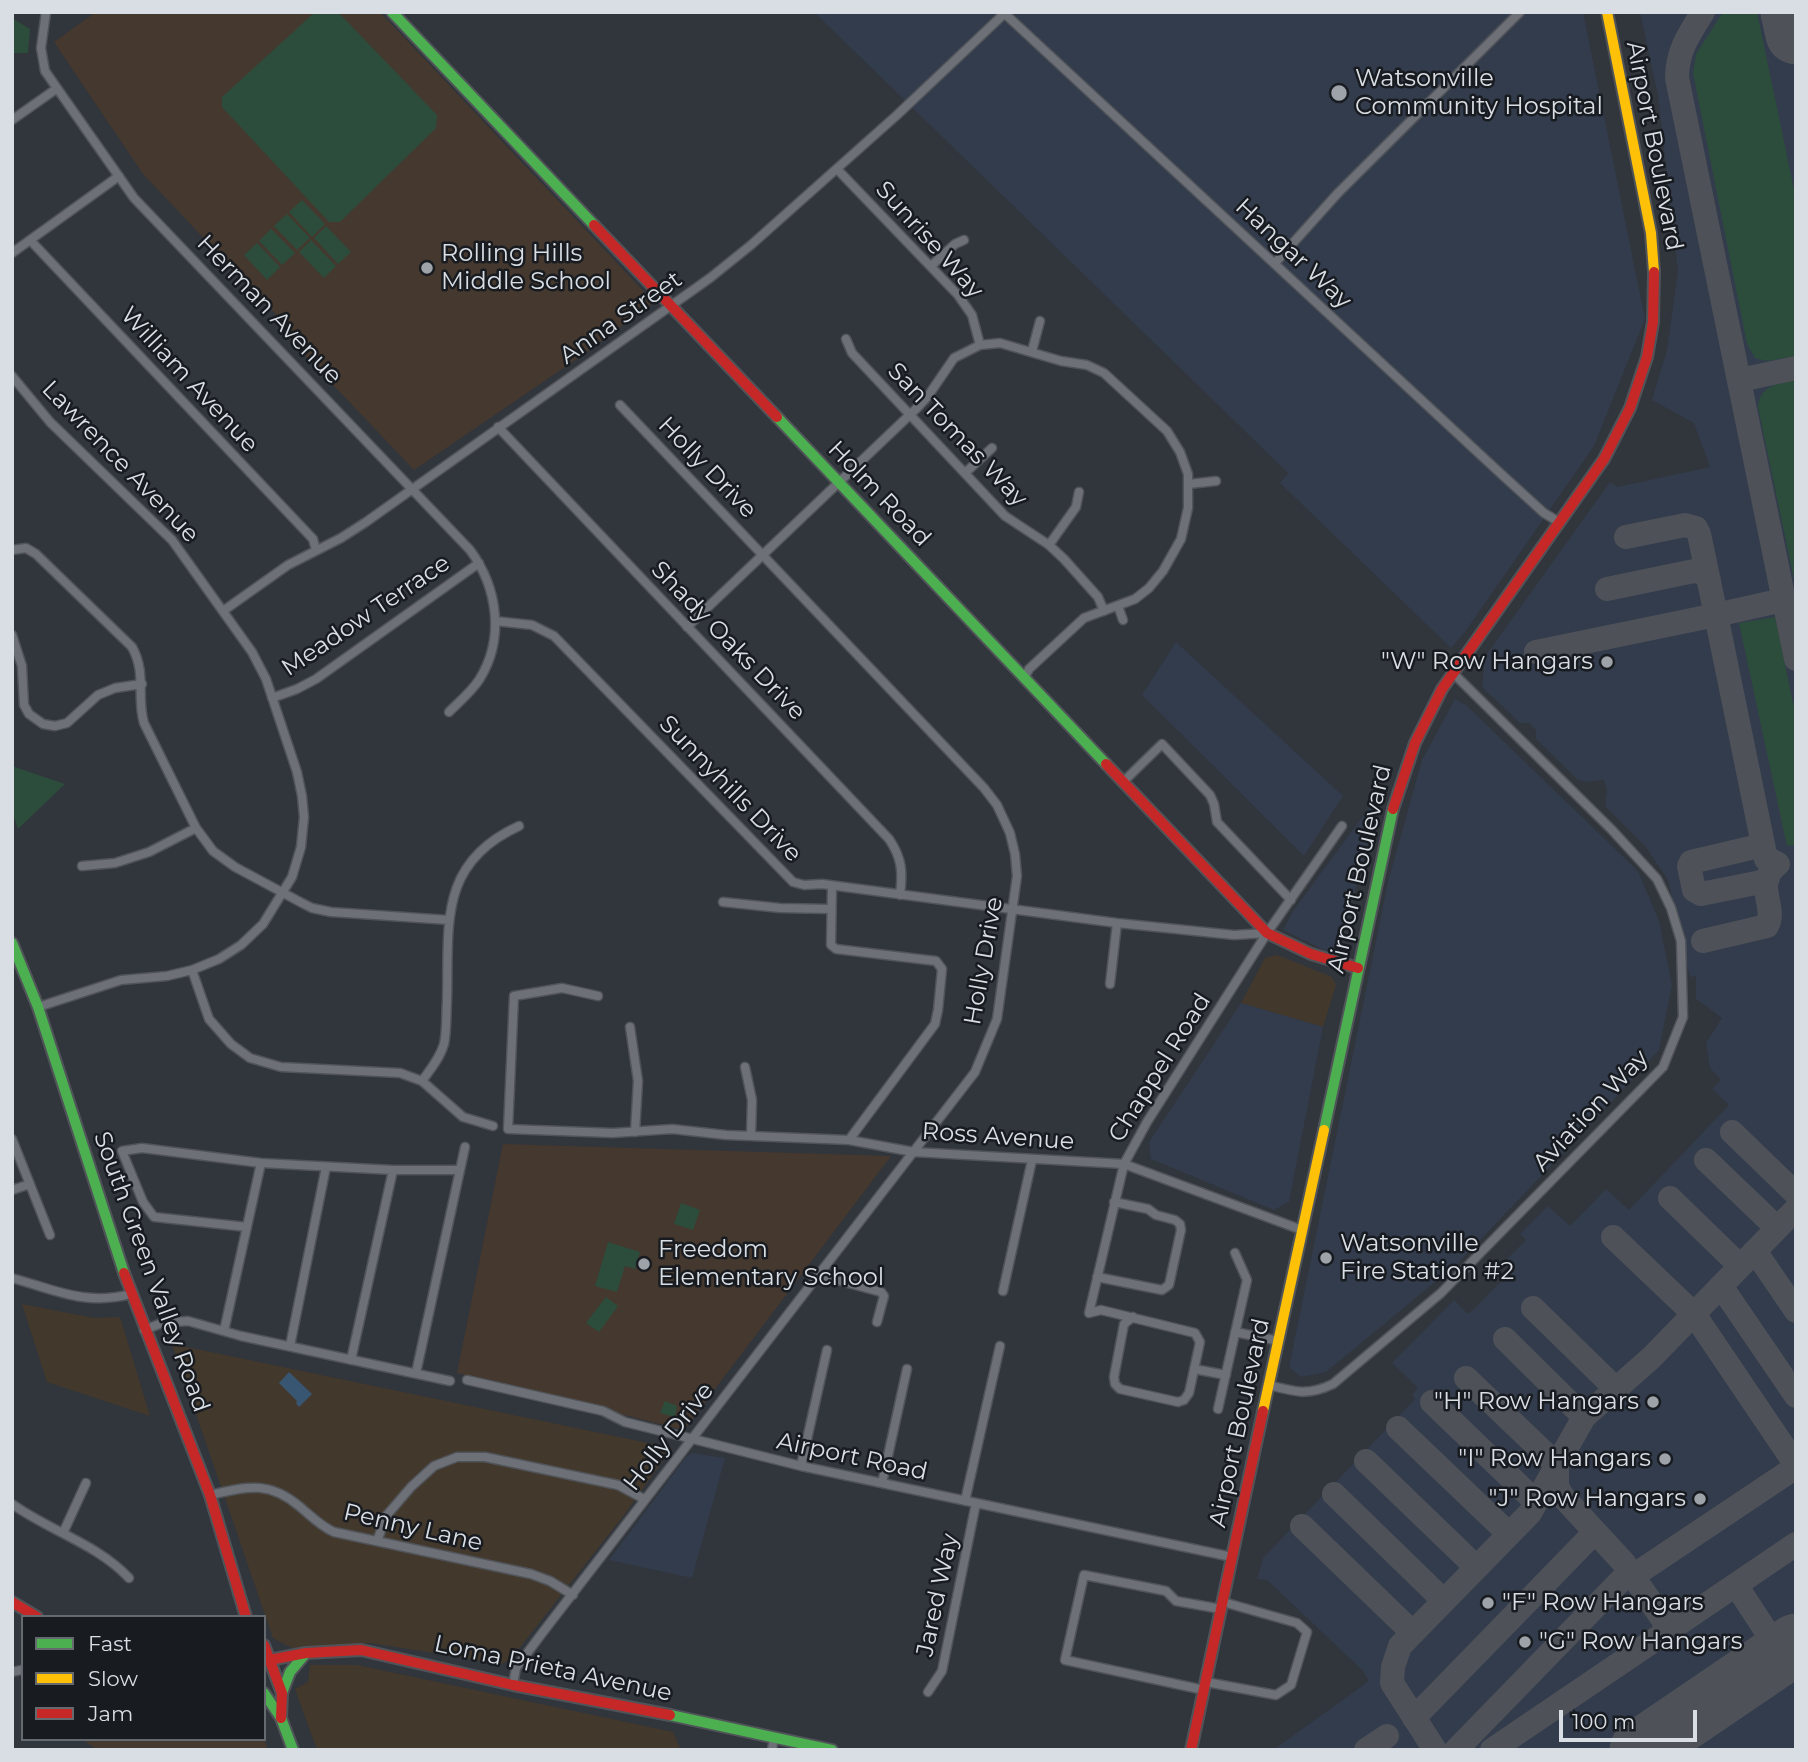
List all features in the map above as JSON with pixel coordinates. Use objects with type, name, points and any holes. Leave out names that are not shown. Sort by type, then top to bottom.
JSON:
[{"type":"main road","name":"Holm Road","points":[[392,12],[1267,933],[1310,955],[1358,968]]},
{"type":"main road","name":"Airport Boulevard","points":[[1191,1750],[1395,797],[1420,730],[1452,672],[1604,459],[1640,384],[1653,322],[1655,288],[1651,233],[1607,12]]},
{"type":"main road","name":"South Green Valley Road","points":[[12,943],[38,1007],[131,1294],[210,1495],[245,1615]]},
{"type":"main road","points":[[12,1601],[34,1615]]},
{"type":"main road","name":"Loma Prieta Avenue","points":[[267,1660],[306,1653],[362,1650],[513,1685],[697,1720],[832,1750]]},
{"type":"main road","points":[[281,1718],[282,1693],[290,1672],[306,1653]]},
{"type":"main road","points":[[267,1660],[282,1693]]},
{"type":"main road","points":[[266,1696],[281,1718],[293,1750]]},
{"type":"street","name":"Herman Avenue","points":[[46,12],[42,59],[45,71],[142,206],[470,550],[479,563],[491,590],[495,621],[492,647],[484,671],[473,688],[449,712]]},
{"type":"street","points":[[1275,263],[1338,193],[1520,12]]},
{"type":"street","name":"Anna Street","points":[[223,611],[288,565],[341,538],[411,490],[743,253],[1004,13]]},
{"type":"street","name":"Hangar Way","points":[[1004,13],[1534,504],[1559,522]]},
{"type":"street","points":[[12,120],[56,89]]},
{"type":"street","name":"Sunrise Way","points":[[837,169],[931,266],[968,309],[975,323],[980,345]]},
{"type":"street","points":[[12,253],[119,176]]},
{"type":"street","name":"William Avenue","points":[[30,240],[313,539],[316,550]]},
{"type":"street","points":[[931,266],[955,244],[964,240]]},
{"type":"street","points":[[1032,351],[1040,321]]},
{"type":"street","name":"San Tomas Way","points":[[846,340],[852,353],[1005,516],[1049,545],[1098,597],[1104,611]]},
{"type":"street","points":[[687,627],[928,396],[954,358],[980,345],[1000,343],[1062,361],[1087,365],[1112,379],[1173,438],[1184,460],[1189,484],[1184,530],[1169,561],[1149,588],[1118,606],[1084,618],[1029,669],[1025,677]]},
{"type":"street","name":"Lawrence Avenue","points":[[12,376],[50,422],[164,531],[188,559],[258,662],[296,772],[303,805],[299,857],[284,893],[263,925],[247,940],[219,959],[192,971],[121,980],[38,1007]]},
{"type":"street","name":"Holly Drive","points":[[513,1685],[516,1668],[975,1072],[997,1018],[1017,876],[1015,854],[1006,824],[991,797],[620,405]]},
{"type":"street","name":"Shady Oaks Drive","points":[[498,427],[889,839],[902,866],[900,895]]},
{"type":"street","points":[[965,473],[992,448]]},
{"type":"street","points":[[1189,484],[1216,481]]},
{"type":"street","points":[[1049,545],[1076,507],[1079,492]]},
{"type":"street","points":[[12,550],[26,548],[36,554],[132,647],[139,660],[144,723],[196,828],[213,851],[284,893],[321,911],[449,920]]},
{"type":"street","name":"Meadow Terrace","points":[[272,698],[316,679],[479,563]]},
{"type":"street","points":[[1118,606],[1123,620]]},
{"type":"street","name":"Sunnyhills Drive","points":[[495,621],[532,625],[554,636],[789,880],[804,886],[832,886],[1117,923],[1234,935],[1267,933]]},
{"type":"street","points":[[12,635],[22,666],[24,705],[29,714],[43,724],[55,726],[67,723],[99,695],[115,688],[142,684]]},
{"type":"street","name":"Aviation Way","points":[[1269,1385],[1297,1392],[1317,1391],[1333,1384],[1441,1293],[1663,1067],[1683,1017],[1681,941],[1671,908],[1657,879],[1612,830],[1452,672]]},
{"type":"street","points":[[1124,781],[1162,744],[1209,795],[1214,804],[1217,822],[1291,900]]},
{"type":"street","points":[[422,1082],[439,1055],[445,1036],[449,920],[455,890],[468,864],[491,841],[519,825]]},
{"type":"street","name":"Chappel Road","points":[[1133,1317],[1101,1310],[1089,1313],[1124,1164],[1147,1122],[1267,933],[1342,826]]},
{"type":"street","points":[[82,866],[115,863],[149,852],[196,828]]},
{"type":"street","points":[[598,996],[562,988],[514,996],[508,1129],[612,1133],[672,1129],[849,1140],[935,1024],[942,966],[936,961],[836,949],[831,945],[832,886]]},
{"type":"street","points":[[723,902],[780,908],[830,909]]},
{"type":"street","points":[[1110,984],[1117,923]]},
{"type":"street","points":[[192,971],[209,1019],[231,1044],[250,1058],[281,1067],[400,1073],[422,1082],[456,1112],[472,1121],[492,1126]]},
{"type":"street","points":[[630,1027],[638,1081],[635,1132]]},
{"type":"street","points":[[746,1067],[752,1100],[751,1136]]},
{"type":"street","points":[[12,1139],[50,1235]]},
{"type":"street","name":"Ross Avenue","points":[[849,1140],[914,1152],[1124,1164],[1302,1230]]},
{"type":"street","points":[[416,1373],[465,1147]]},
{"type":"street","points":[[247,1227],[154,1217],[143,1202],[122,1151],[142,1148],[261,1163],[326,1167],[460,1170]]},
{"type":"street","points":[[1003,1291],[1032,1160]]},
{"type":"street","points":[[224,1331],[261,1163]]},
{"type":"street","points":[[289,1346],[326,1167]]},
{"type":"street","points":[[351,1360],[393,1170]]},
{"type":"street","points":[[12,1191],[30,1184]]},
{"type":"street","points":[[1097,1277],[1162,1290],[1170,1285],[1180,1224],[1148,1209],[1114,1202]]},
{"type":"street","points":[[1218,1409],[1247,1280],[1236,1253]]},
{"type":"street","points":[[819,1275],[881,1292],[884,1296],[877,1322]]},
{"type":"street","points":[[12,1278],[84,1299],[113,1299],[131,1294]]},
{"type":"street","points":[[1133,1317],[1195,1333],[1200,1342],[1189,1393],[1181,1402],[1118,1387],[1114,1377],[1125,1324],[1133,1317]]},
{"type":"street","points":[[144,1329],[188,1321],[450,1381]]},
{"type":"street","points":[[1235,1332],[1279,1341]]},
{"type":"street","points":[[965,1501],[1000,1346]]},
{"type":"street","points":[[801,1466],[827,1350]]},
{"type":"street","points":[[882,1483],[907,1369]]},
{"type":"street","points":[[1194,1369],[1226,1375]]},
{"type":"street","name":"Airport Road","points":[[467,1380],[603,1411],[625,1422],[801,1466],[1232,1557]]},
{"type":"street","points":[[377,1541],[387,1515],[411,1487],[434,1466],[457,1457],[485,1457],[618,1485],[644,1499]]},
{"type":"street","points":[[63,1533],[86,1483]]},
{"type":"street","name":"Penny Lane","points":[[210,1495],[249,1487],[272,1489],[289,1498],[329,1530],[538,1576],[573,1595]]},
{"type":"street","name":"Jared Way","points":[[928,1692],[942,1671],[976,1503]]},
{"type":"street","points":[[12,1504],[98,1552],[117,1565],[129,1578]]},
{"type":"street","points":[[1084,1575],[1166,1591],[1176,1601],[1222,1606],[1297,1623],[1307,1633],[1291,1685],[1276,1695],[1205,1686],[1065,1661],[1084,1575]]},
{"type":"street","points":[[772,1750],[774,1737]]},
{"type":"shaded area","name":"Rolling Hills Middle School","points":[[96,12],[380,12],[648,296],[651,304],[581,356],[414,470],[278,327],[284,323],[143,174],[54,42]]},
{"type":"shaded area","points":[[814,12],[1583,12],[1645,319],[1594,446],[1465,632],[1451,648],[1280,483],[1288,473]]},
{"type":"shaded area","points":[[1640,12],[1796,12],[1796,1750],[1273,1750],[1369,1681],[1362,1670],[1267,1580],[1257,1579],[1263,1558],[1415,1399],[1412,1395],[1418,1388],[1392,1363],[1454,1300],[1468,1314],[1472,1311],[1511,1271],[1503,1263],[1526,1240],[1520,1234],[1548,1206],[1570,1226],[1606,1189],[1629,1210],[1729,1105],[1712,1089],[1721,1080],[1710,1068],[1706,1043],[1722,1018],[1696,999],[1696,976],[1690,977],[1668,880],[1645,846],[1605,806],[1607,792],[1604,780],[1578,780],[1536,739],[1536,730],[1529,723],[1520,723],[1484,689],[1484,668],[1479,665],[1610,482],[1617,487],[1710,467],[1694,423],[1652,400],[1667,350],[1678,271],[1658,96]]},
{"type":"shaded area","points":[[1176,642],[1343,796],[1304,856],[1142,695]]},
{"type":"shaded area","points":[[1455,699],[1466,705],[1638,871],[1659,921],[1672,985],[1659,1050],[1458,1263],[1326,1372],[1301,1377],[1289,1367],[1388,882],[1422,760]]},
{"type":"shaded area","points":[[1380,793],[1341,945],[1332,954],[1283,930],[1293,911]]},
{"type":"shaded area","points":[[1277,955],[1332,977],[1336,985],[1323,1027],[1241,1003],[1265,958]]},
{"type":"shaded area","points":[[1241,1003],[1323,1027],[1289,1202],[1274,1210],[1151,1159],[1149,1142]]},
{"type":"shaded area","name":"Freedom Elementary School","points":[[503,1144],[891,1156],[684,1430],[457,1373]]},
{"type":"shaded area","points":[[22,1304],[94,1318],[120,1317],[150,1416],[47,1382]]},
{"type":"shaded area","points":[[172,1344],[672,1448],[624,1515],[510,1660],[501,1664],[371,1643],[294,1649],[273,1638]]},
{"type":"shaded area","points":[[692,1453],[725,1458],[692,1578],[609,1560],[686,1457]]},
{"type":"shaded area","points":[[310,1665],[357,1665],[673,1732],[681,1750],[317,1750],[295,1689],[308,1682]]},
{"type":"shaded area","points":[[85,1741],[265,1741],[268,1750],[97,1750]]},
{"type":"green space","points":[[315,12],[338,12],[437,115],[436,128],[340,222],[329,222],[222,107],[222,97]]},
{"type":"green space","points":[[1723,12],[1757,12],[1796,199],[1796,356],[1767,361],[1755,358],[1747,344],[1693,73],[1696,54]]},
{"type":"green space","points":[[12,18],[30,29],[28,53],[12,53]]},
{"type":"green space","points":[[302,200],[325,224],[312,237],[289,212]]},
{"type":"green space","points":[[287,214],[310,238],[297,250],[274,226]]},
{"type":"green space","points":[[326,226],[351,252],[338,264],[314,238]]},
{"type":"green space","points":[[271,229],[295,253],[282,265],[259,241]]},
{"type":"green space","points":[[311,240],[336,266],[324,278],[299,252]]},
{"type":"green space","points":[[257,243],[280,267],[267,280],[244,255]]},
{"type":"green space","points":[[1796,380],[1796,589],[1758,407],[1766,390],[1777,384]]},
{"type":"green space","points":[[1775,617],[1796,717],[1796,845],[1787,846],[1739,623]]},
{"type":"green space","points":[[12,766],[65,784],[18,829],[12,812]]},
{"type":"green space","points":[[681,1203],[700,1210],[693,1230],[674,1224]]},
{"type":"green space","points":[[608,1242],[640,1252],[635,1269],[625,1266],[617,1292],[595,1286]]},
{"type":"green space","points":[[606,1297],[618,1306],[599,1332],[586,1323]]},
{"type":"green space","points":[[665,1401],[677,1406],[675,1417],[660,1413]]},
{"type":"water","points":[[289,1372],[312,1394],[299,1407],[297,1401],[279,1383]]},
{"type":"taxiway","points":[[1703,12],[1682,51],[1677,78],[1796,659]]},
{"type":"taxiway","points":[[1740,380],[1796,368]]},
{"type":"taxiway","points":[[1536,652],[1716,615],[1696,528],[1685,525],[1626,537]]},
{"type":"taxiway","points":[[1607,589],[1694,571],[1704,573],[1709,580]]},
{"type":"taxiway","points":[[1766,859],[1716,615],[1783,600]]},
{"type":"taxiway","points":[[1703,941],[1767,926],[1770,919],[1767,879],[1771,872],[1778,864],[1769,859],[1759,846],[1691,862],[1689,866],[1694,890],[1701,894],[1761,882],[1768,878]]},
{"type":"taxiway","points":[[1732,1132],[1796,1194]]},
{"type":"taxiway","points":[[1706,1160],[1777,1228]]},
{"type":"taxiway","points":[[1670,1198],[1740,1266]]},
{"type":"taxiway","points":[[1435,1750],[1392,1683],[1393,1667],[1400,1646],[1530,1513],[1584,1417],[1651,1358],[1796,1209]]},
{"type":"taxiway","points":[[1613,1237],[1694,1314],[1796,1465]]},
{"type":"taxiway","points":[[1755,1251],[1796,1311]]},
{"type":"taxiway","points":[[1721,1286],[1796,1396]]},
{"type":"taxiway","points":[[1533,1308],[1616,1389]]},
{"type":"taxiway","points":[[1505,1339],[1584,1417]]},
{"type":"taxiway","points":[[1466,1378],[1557,1465],[1557,1487],[1563,1497],[1624,1563],[1670,1630]]},
{"type":"taxiway","points":[[1432,1402],[1536,1502]]},
{"type":"taxiway","points":[[1398,1428],[1509,1534]]},
{"type":"taxiway","points":[[1366,1461],[1476,1567]]},
{"type":"taxiway","points":[[1633,1576],[1796,1467]]},
{"type":"taxiway","points":[[1334,1494],[1444,1601]]},
{"type":"taxiway","points":[[1302,1526],[1413,1633]]},
{"type":"taxiway","points":[[1414,1718],[1595,1532]]},
{"type":"taxiway","points":[[1492,1750],[1796,1544]]},
{"type":"taxiway","points":[[1456,1750],[1630,1571]]},
{"type":"taxiway","points":[[1736,1585],[1781,1654]]},
{"type":"taxiway","points":[[1366,1750],[1387,1736]]},
{"type":"runway","points":[[1791,12],[1796,34]]},
{"type":"runway","points":[[1640,1750],[1796,1644]]},
{"type":"traffic: fast","points":[[392,12],[594,225]]},
{"type":"traffic: fast","points":[[777,417],[1106,764]]},
{"type":"traffic: fast","points":[[1324,1130],[1393,809]]},
{"type":"traffic: fast","points":[[12,943],[38,1007],[124,1273]]},
{"type":"traffic: fast","points":[[282,1693],[290,1672],[306,1653]]},
{"type":"traffic: fast","points":[[266,1696],[281,1718],[293,1750]]},
{"type":"traffic: fast","points":[[670,1715],[832,1750]]},
{"type":"traffic: slow","points":[[1607,12],[1651,233],[1654,272]]},
{"type":"traffic: slow","points":[[1263,1411],[1324,1130]]},
{"type":"traffic: jam","points":[[594,225],[777,417]]},
{"type":"traffic: jam","points":[[1393,809],[1415,743],[1442,689],[1604,459],[1630,408],[1647,357],[1653,322],[1654,272]]},
{"type":"traffic: jam","points":[[1106,764],[1267,933],[1311,954],[1358,968]]},
{"type":"traffic: jam","points":[[124,1273],[210,1495],[245,1615]]},
{"type":"traffic: jam","points":[[1191,1750],[1263,1411]]},
{"type":"traffic: jam","points":[[12,1602],[34,1615]]},
{"type":"traffic: jam","points":[[266,1650],[282,1693],[281,1718]]},
{"type":"traffic: jam","points":[[266,1661],[306,1653],[361,1650],[513,1685],[670,1715]]},
{"type":"place","name":"Watsonville Community Hospital","points":[[1339,93]]},
{"type":"place","name":"Rolling Hills Middle School","points":[[427,268]]},
{"type":"place","name":"\"W\" Row Hangars","points":[[1607,662]]},
{"type":"place","name":"Watsonville Fire Station #2","points":[[1326,1258]]},
{"type":"place","name":"Freedom Elementary School","points":[[644,1264]]},
{"type":"place","name":"\"H\" Row Hangars","points":[[1653,1402]]},
{"type":"place","name":"\"I\" Row Hangars","points":[[1665,1459]]},
{"type":"place","name":"\"J\" Row Hangars","points":[[1700,1499]]},
{"type":"place","name":"\"F\" Row Hangars","points":[[1488,1603]]},
{"type":"place","name":"\"G\" Row Hangars","points":[[1525,1642]]}]
